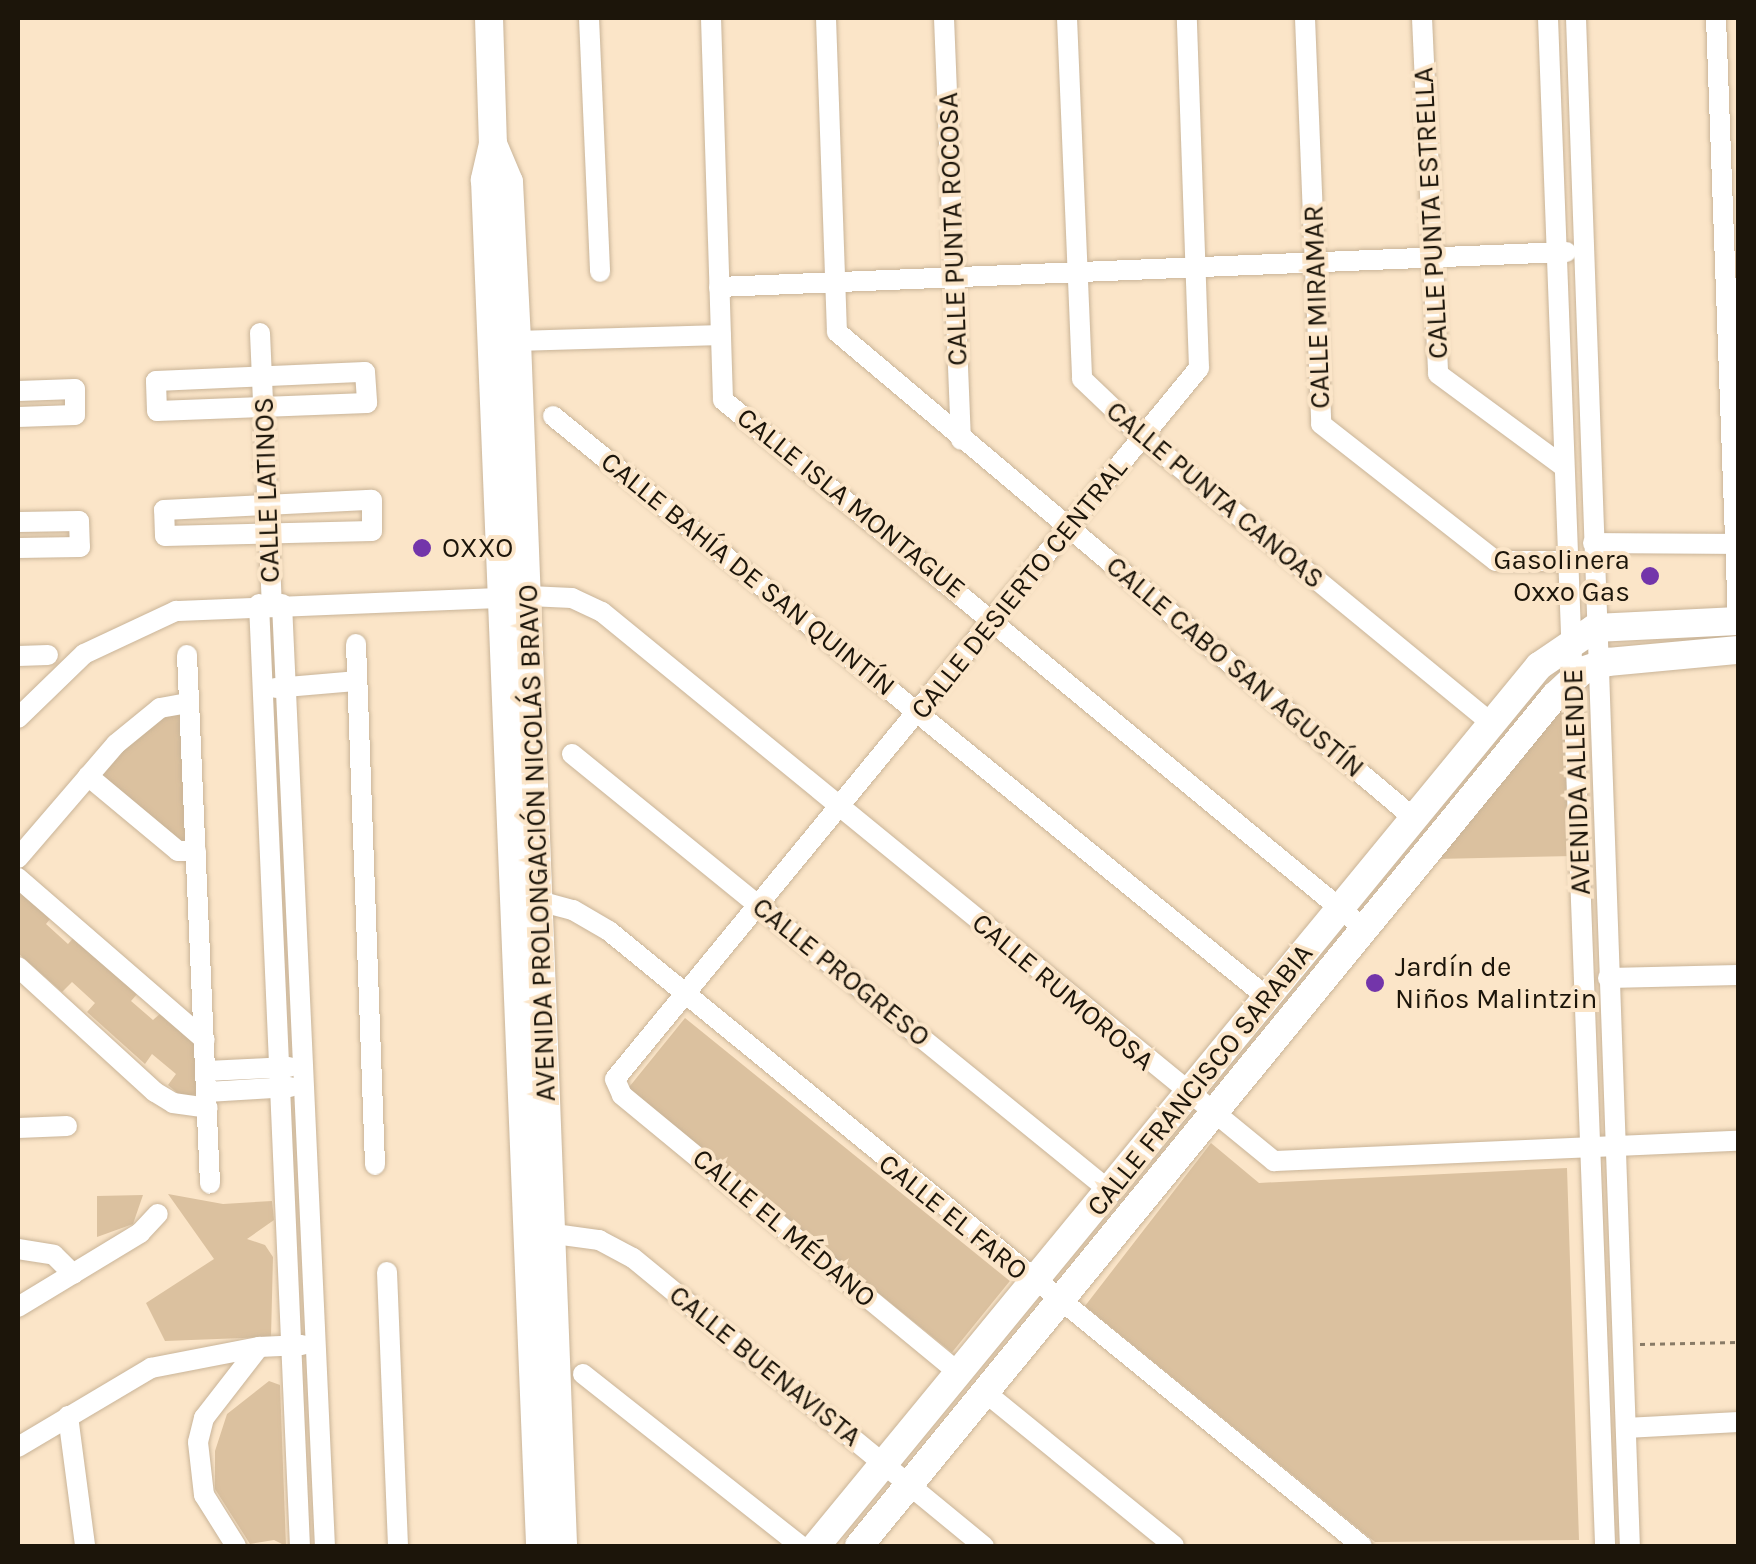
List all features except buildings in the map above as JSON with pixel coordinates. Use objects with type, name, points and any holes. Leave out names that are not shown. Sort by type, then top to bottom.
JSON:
[{"type":"main road","name":"AVENIDA PROLONGACIÓN NICOLÁS BRAVO","points":[[489,18],[493,144],[485,180],[538,901],[540,1546]]},
{"type":"main road","name":"AVENIDA PROLONGACIÓN NICOLÁS BRAVO","points":[[493,144],[510,182],[518,340],[515,597],[538,1232],[563,1546]]},
{"type":"main road","points":[[1584,634],[1738,620]]},
{"type":"main road","name":"CALLE FRANCISCO SARABIA","points":[[816,1546],[1538,666],[1584,634]]},
{"type":"main road","points":[[1585,672],[1738,650]]},
{"type":"main road","name":"CALLE FRANCISCO SARABIA","points":[[859,1546],[1365,929],[1585,672]]},
{"type":"street","points":[[588,18],[600,272]]},
{"type":"street","name":"CALLE ISLA MONTAGUE","points":[[711,18],[723,400],[995,619],[1365,929]]},
{"type":"street","name":"CALLE CABO SAN AGUSTÍN","points":[[826,18],[837,332],[1415,819]]},
{"type":"street","name":"CALLE PUNTA ROCOSA","points":[[944,18],[961,440]]},
{"type":"street","name":"CALLE PUNTA CANOAS","points":[[1066,18],[1082,379],[1143,437],[1492,724]]},
{"type":"street","name":"CALLE DESIERTO CENTRAL","points":[[614,1079],[1198,368],[1187,18]]},
{"type":"street","name":"CALLE MIRAMAR","points":[[1306,18],[1321,424],[1496,561],[1566,560]]},
{"type":"street","name":"CALLE PUNTA ESTRELLA","points":[[1422,18],[1438,374],[1562,466]]},
{"type":"street","name":"AVENIDA ALLENDE","points":[[1548,18],[1566,560],[1584,634]]},
{"type":"street","name":"AVENIDA ALLENDE","points":[[1576,18],[1592,544],[1584,634],[1590,1147],[1605,1546]]},
{"type":"street","points":[[1716,18],[1731,218],[1738,620]]},
{"type":"street","points":[[720,286],[1583,252]]},
{"type":"street","name":"CALLE LATINOS","points":[[260,333],[271,604]]},
{"type":"street","points":[[518,340],[721,335]]},
{"type":"street","points":[[365,372],[367,403],[156,411],[156,381],[262,376],[365,372]]},
{"type":"street","points":[[18,390],[75,389],[75,415],[18,417]]},
{"type":"street","name":"CALLE BAHÍA DE SAN QUINTÍN","points":[[553,416],[1268,998]]},
{"type":"street","points":[[372,500],[372,531],[165,536],[164,510],[268,505],[372,500]]},
{"type":"street","points":[[18,522],[78,521],[80,547],[18,548]]},
{"type":"street","points":[[1592,544],[1737,544]]},
{"type":"street","name":"CALLE RUMOROSA","points":[[18,718],[84,654],[137,624],[213,604],[572,598],[602,612],[1188,1096],[1274,1161],[1738,1140]]},
{"type":"street","points":[[271,604],[286,693],[292,1346],[300,1546]]},
{"type":"street","points":[[271,604],[263,695],[291,1077],[316,1345],[326,1546]]},
{"type":"street","points":[[356,644],[375,1165]]},
{"type":"street","points":[[18,656],[48,655]]},
{"type":"street","points":[[187,655],[210,1184]]},
{"type":"street","name":"AVENIDA ALLENDE","points":[[1585,672],[1608,978],[1630,1546]]},
{"type":"street","points":[[263,695],[357,687]]},
{"type":"street","points":[[18,858],[88,776],[160,708],[190,703]]},
{"type":"street","name":"CALLE PROGRESO","points":[[572,754],[1110,1190]]},
{"type":"street","points":[[88,776],[178,851],[196,851]]},
{"type":"street","points":[[18,878],[205,1040]]},
{"type":"street","name":"CALLE EL FARO","points":[[538,901],[586,916],[1059,1304],[1362,1546]]},
{"type":"street","points":[[18,967],[155,1092],[173,1103],[207,1090],[291,1077]]},
{"type":"street","points":[[1608,978],[1738,975]]},
{"type":"street","name":"CALLE EL MÉDANO","points":[[614,1079],[622,1095],[959,1373]]},
{"type":"street","points":[[18,1128],[67,1126]]},
{"type":"street","points":[[18,1307],[140,1233],[158,1214]]},
{"type":"street","name":"CALLE BUENAVISTA","points":[[538,1232],[599,1240],[633,1258],[984,1546]]},
{"type":"street","points":[[18,1250],[54,1256],[73,1274]]},
{"type":"street","points":[[386,1272],[398,1546]]},
{"type":"street","points":[[18,1446],[175,1358],[258,1347],[316,1345]]},
{"type":"street","points":[[236,1546],[204,1495],[198,1442],[214,1400],[258,1347]]},
{"type":"street","points":[[583,1374],[801,1546]]},
{"type":"street","points":[[986,1393],[1174,1546]]},
{"type":"street","points":[[68,1416],[86,1546]]},
{"type":"street","points":[[1626,1428],[1738,1422]]},
{"type":"path","points":[[1622,1344],[1738,1342]]},
{"type":"shaded area","points":[[1568,689],[1574,856],[1436,859]]},
{"type":"shaded area","points":[[187,709],[192,841],[176,842],[100,776],[119,748],[161,711]]},
{"type":"shaded area","points":[[18,881],[54,914],[46,924],[68,944],[76,935],[139,992],[131,1001],[153,1020],[162,1012],[199,1043],[201,1094],[181,1096],[168,1085],[176,1074],[152,1054],[145,1064],[87,1012],[95,1003],[72,982],[62,992],[18,953]]},
{"type":"shaded area","points":[[685,1018],[1010,1281],[952,1353],[627,1089]]},
{"type":"shaded area","points":[[1211,1143],[1259,1183],[1567,1168],[1579,1540],[1375,1542],[1085,1306]]},
{"type":"shaded area","points":[[168,1194],[223,1204],[272,1201],[274,1220],[247,1239],[265,1245],[273,1257],[271,1337],[165,1341],[146,1303],[214,1259]]},
{"type":"shaded area","points":[[143,1195],[133,1224],[97,1237],[97,1196]]},
{"type":"shaded area","points":[[269,1381],[280,1385],[286,1546],[274,1540],[250,1544],[215,1489],[215,1451],[227,1414]]},
{"type":"place","name":"OXXO","points":[[422,548]]},
{"type":"place","name":"Gasolinera Oxxo Gas","points":[[1650,576]]},
{"type":"place","name":"Jardín de Niños Malintzin","points":[[1375,983]]}]
